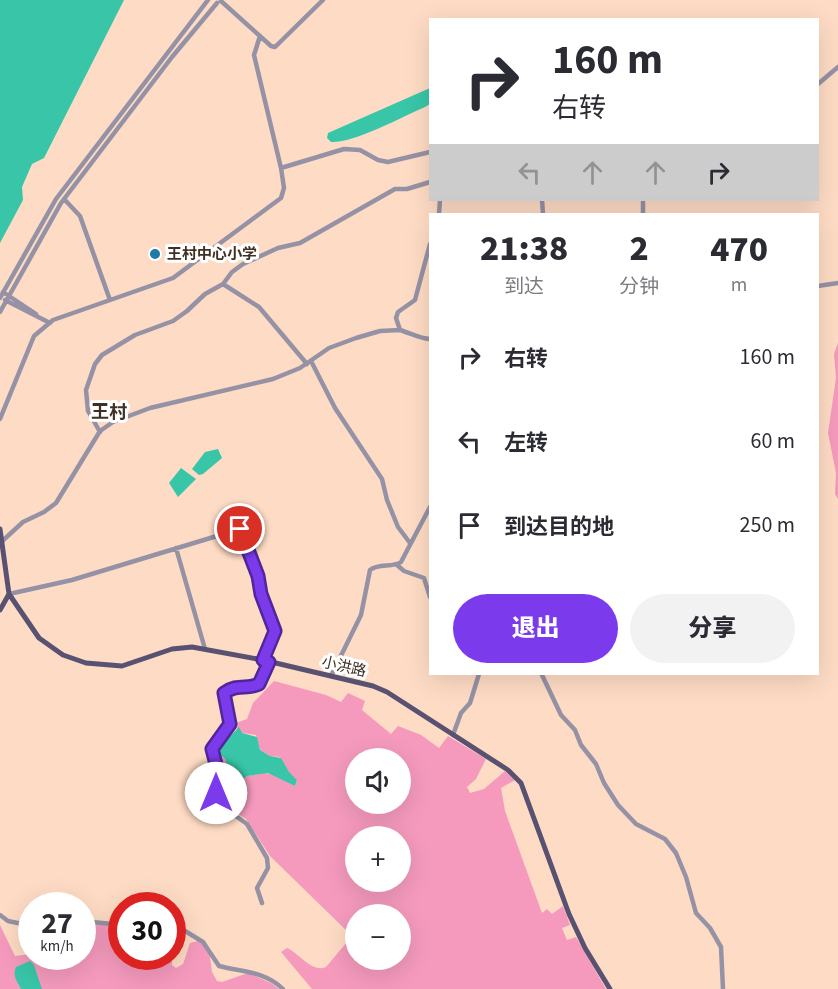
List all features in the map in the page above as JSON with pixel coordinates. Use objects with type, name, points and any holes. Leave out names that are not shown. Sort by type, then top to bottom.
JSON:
[{"type":"main road","name":"小洪路","points":[[0,529],[9,594],[48,645],[63,655],[86,663],[122,666],[172,650],[192,647],[331,676],[387,692],[508,770],[521,783],[569,914],[585,948],[610,989]]},
{"type":"main road","points":[[0,610],[9,594]]},
{"type":"street","points":[[216,1],[271,46],[278,46],[322,0]]},
{"type":"street","points":[[0,312],[64,199],[216,1]]},
{"type":"street","points":[[1,296],[56,199],[216,1]]},
{"type":"street","points":[[0,419],[34,336],[49,323],[177,276],[281,198],[284,188],[281,168],[254,55],[260,36]]},
{"type":"street","points":[[819,83],[838,67]]},
{"type":"street","points":[[281,168],[344,149],[360,150],[378,160],[388,162],[429,152]]},
{"type":"street","points":[[100,432],[92,421],[86,401],[90,376],[102,355],[135,336],[172,321],[205,294],[224,284],[234,271],[257,256],[300,243],[395,189],[407,189],[429,182]]},
{"type":"street","points":[[64,199],[80,216],[110,300]]},
{"type":"street","points":[[400,330],[396,315],[415,300],[429,248]]},
{"type":"street","points":[[819,286],[838,283]]},
{"type":"street","points":[[224,284],[259,307],[309,362],[335,408],[382,479],[387,501],[398,527],[410,543]]},
{"type":"street","points":[[1,296],[9,296],[29,307],[49,323]]},
{"type":"street","points":[[1,296],[49,323]]},
{"type":"street","points":[[1,542],[23,522],[44,512],[56,503],[100,432],[112,422],[142,411],[273,380],[309,362],[333,346],[380,331],[400,330],[429,339]]},
{"type":"street","points":[[331,676],[361,615],[366,600],[369,572],[376,567],[397,565],[401,562],[429,509]]},
{"type":"street","points":[[9,594],[61,583],[240,529],[258,576],[261,594],[275,628],[258,685],[237,686],[224,693],[230,724],[212,749],[217,768],[215,787],[217,799],[223,807],[247,824],[267,858],[268,868],[257,888],[262,903]]},
{"type":"street","points":[[176,548],[206,649]]},
{"type":"street","points":[[397,565],[404,571],[424,578],[429,594]]},
{"type":"street","points":[[453,735],[461,713],[470,703],[479,675]]},
{"type":"street","points":[[542,675],[561,715],[574,730],[581,745],[596,764],[604,783],[618,805],[636,824],[665,839],[676,853],[686,877],[696,913],[710,928],[721,947],[723,989]]},
{"type":"street","points":[[0,915],[8,921],[18,923]]},
{"type":"street","points":[[186,932],[203,942],[219,966],[267,977],[283,989]]},
{"type":"shaded area","points":[[838,343],[838,499],[835,494],[836,473],[828,433],[836,378],[834,354]]},
{"type":"shaded area","points":[[274,681],[326,695],[341,702],[348,693],[365,701],[362,710],[391,734],[398,726],[421,735],[439,748],[448,736],[486,759],[476,779],[467,787],[470,793],[484,789],[505,771],[515,780],[501,788],[505,811],[542,913],[547,909],[552,914],[563,906],[570,925],[562,928],[567,940],[576,937],[606,989],[312,989],[281,952],[287,948],[311,965],[321,968],[326,967],[345,944],[345,970],[411,970],[411,904],[345,904],[345,929],[270,856],[246,819],[226,806],[220,795],[215,749],[236,723],[247,719],[253,703]],"holes":[[[236,728],[242,733],[256,735],[260,750],[270,756],[280,757],[287,771],[297,780],[295,786],[275,775],[266,773],[247,776],[235,786],[228,787],[226,760],[218,754],[217,750]]]},
{"type":"shaded area","points":[[96,924],[108,926],[108,970],[186,970],[186,955],[190,943],[198,941],[209,950],[212,972],[217,981],[222,982],[248,973],[279,989],[0,989],[0,925],[15,956],[18,956],[18,970],[96,970]]},
{"type":"water","points":[[0,0],[124,0],[44,158],[32,164],[22,187],[23,200],[0,243]]},
{"type":"water","points":[[429,88],[429,105],[378,129],[331,142],[327,138],[328,133]]},
{"type":"water","points":[[218,449],[222,458],[203,474],[199,475],[192,469],[205,452]]},
{"type":"water","points":[[181,468],[196,479],[178,497],[169,483]]},
{"type":"water","points":[[239,727],[242,733],[257,737],[260,750],[270,756],[281,758],[297,780],[295,786],[268,773],[247,776],[235,786],[228,787],[226,760],[216,751]]},
{"type":"water","points":[[18,966],[18,970],[36,970],[42,989],[21,989],[16,978],[16,967]]},
{"type":"place","name":"王村中心小学","points":[[155,254]]},
{"type":"district","name":"王村","points":[[109,412]]},
{"type":"route","points":[[216,793],[217,768],[212,749],[230,724],[224,693],[237,686],[252,687],[259,684],[269,662],[263,660],[275,631],[240,529]]}]
